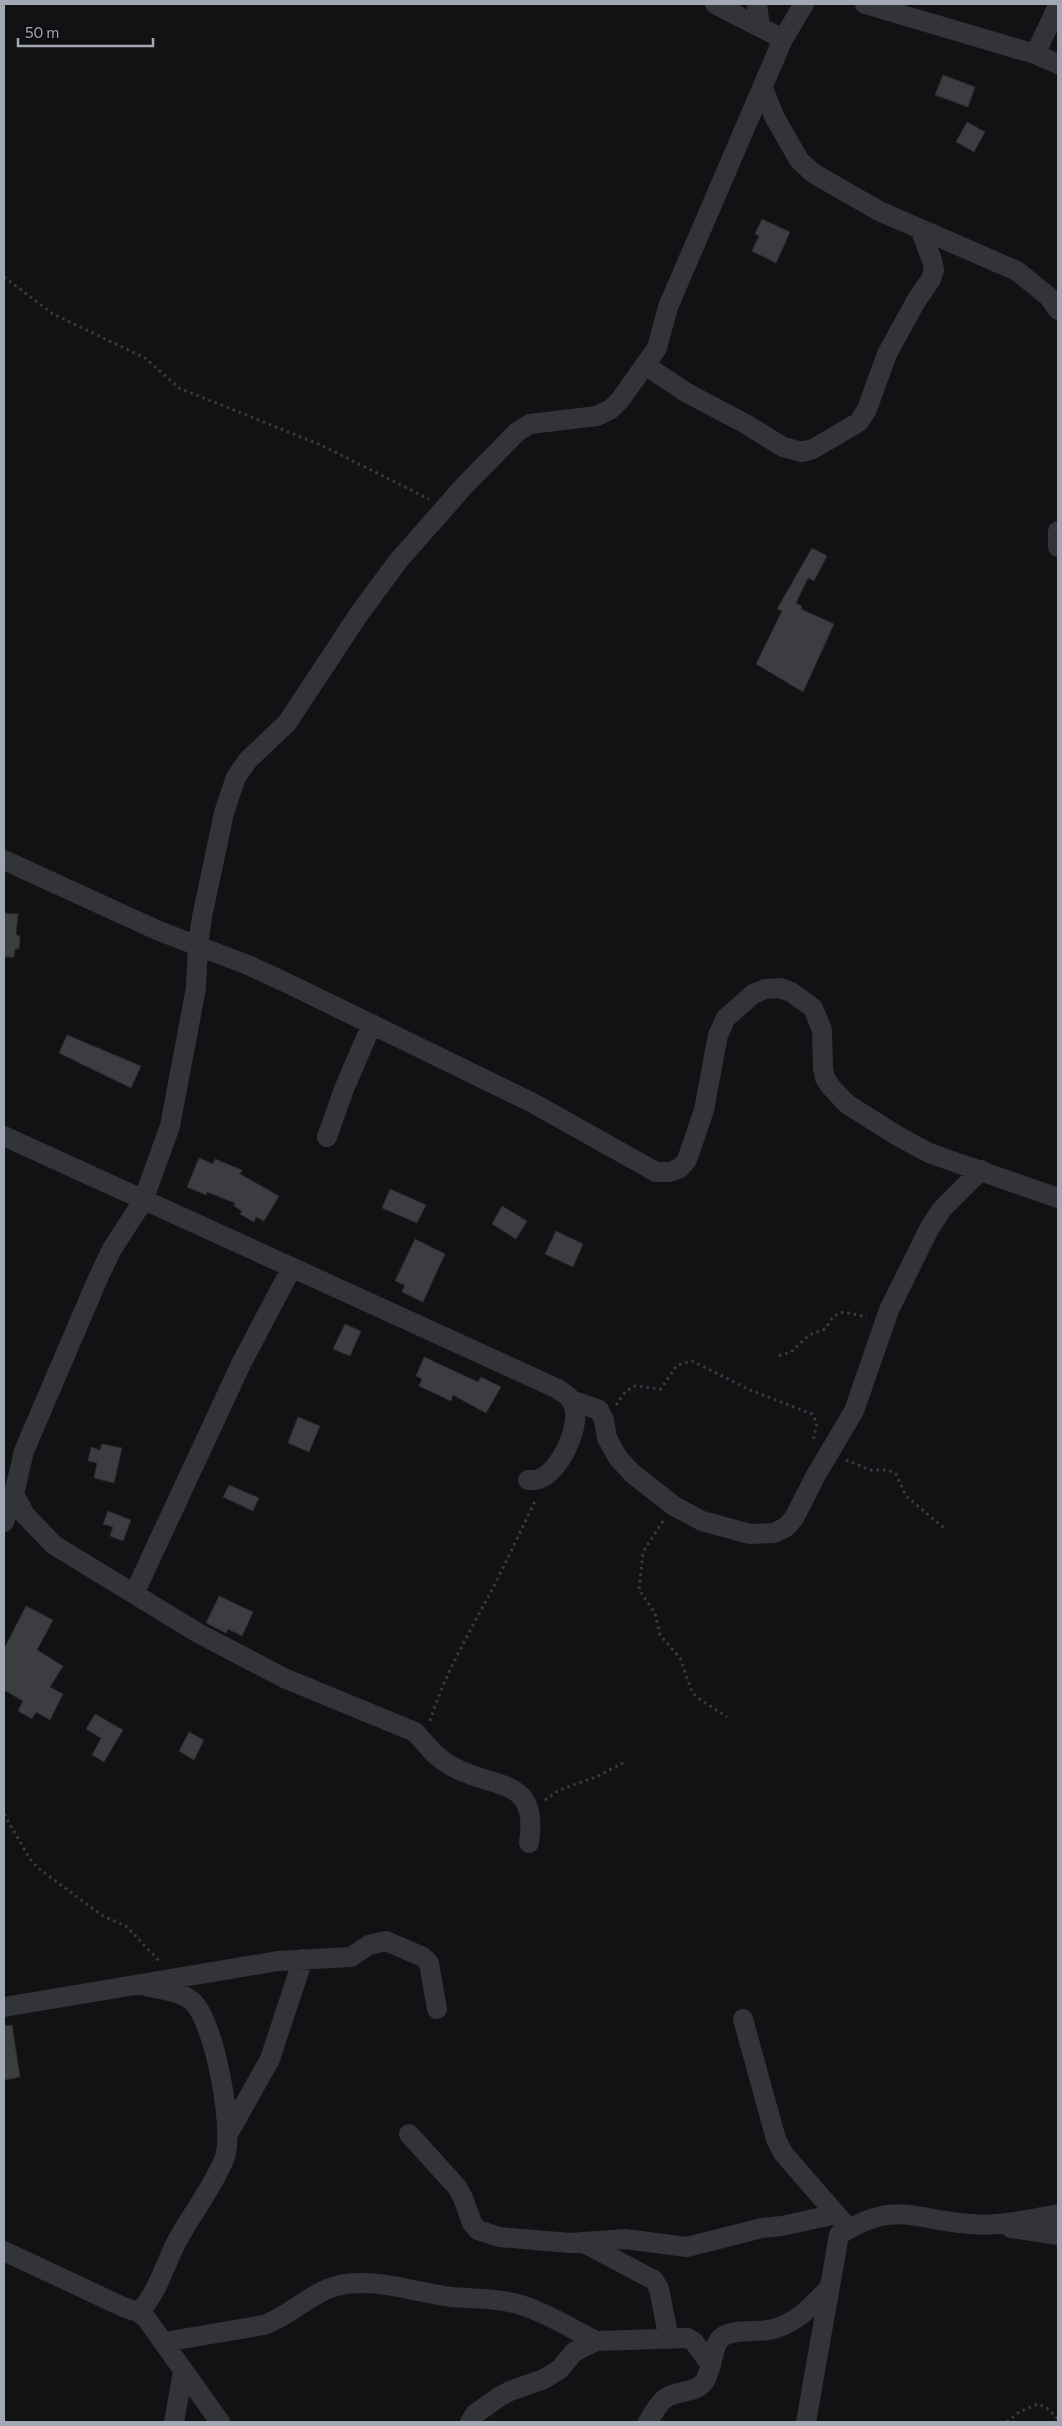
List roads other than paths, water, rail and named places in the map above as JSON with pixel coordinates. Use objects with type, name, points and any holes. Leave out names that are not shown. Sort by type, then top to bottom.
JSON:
[{"type":"street","points":[[716,4],[783,39]]},
{"type":"street","points":[[757,4],[760,27]]},
{"type":"street","points":[[4,1522],[14,1494],[24,1451],[99,1276],[112,1249],[143,1201],[170,1126],[196,988],[198,945],[224,813],[236,776],[248,760],[287,723],[380,585],[413,542],[520,429],[540,422],[586,418],[606,412],[620,400],[659,345],[668,306],[783,39],[804,4]]},
{"type":"street","points":[[865,4],[1034,54],[1058,64]]},
{"type":"street","points":[[1034,54],[1058,6]]},
{"type":"street","points":[[763,88],[774,116],[798,160],[813,174],[879,211],[1017,271],[1049,297],[1058,310]]},
{"type":"street","points":[[645,365],[687,393],[746,424],[783,447],[802,452],[813,449],[859,422],[867,409],[887,354],[916,301],[931,280],[934,270],[932,260],[920,228]]},
{"type":"street","points":[[1058,531],[1058,547]]},
{"type":"street","points":[[4,860],[159,931],[248,965],[372,1024],[531,1102],[656,1172],[670,1172],[680,1168],[687,1160],[693,1147],[709,1091],[718,1035],[726,1018],[753,994],[765,989],[780,988],[791,992],[813,1008],[822,1030],[825,1078],[838,1096],[896,1136],[915,1146],[1058,1198]]},
{"type":"street","points":[[327,1137],[344,1089],[372,1024]]},
{"type":"street","points":[[4,1136],[558,1389],[571,1400],[591,1406],[602,1414],[607,1438],[618,1458],[633,1474],[674,1506],[702,1521],[750,1534],[774,1533],[786,1527],[794,1518],[854,1411],[889,1310],[918,1250],[942,1209],[981,1170]]},
{"type":"street","points":[[134,1594],[245,1357],[291,1268]]},
{"type":"street","points":[[528,1480],[538,1479],[548,1474],[563,1454],[575,1427],[576,1412],[571,1400]]},
{"type":"street","points":[[14,1494],[26,1515],[54,1545],[134,1594],[233,1652],[284,1678],[415,1732],[435,1755],[457,1769],[502,1785],[518,1793],[529,1809],[528,1843]]},
{"type":"street","points":[[4,2007],[163,1979],[302,1959],[351,1958],[376,1943],[386,1941],[423,1957],[429,1963],[437,2009]]},
{"type":"street","points":[[228,2134],[270,2060],[302,1959]]},
{"type":"street","points":[[134,1984],[181,1994],[193,2002],[203,2014],[216,2054],[228,2134],[224,2159],[212,2184],[182,2231],[150,2300],[138,2312]]},
{"type":"street","points":[[742,2019],[776,2139],[783,2152],[842,2221]]},
{"type":"street","points":[[409,2134],[457,2187],[472,2223],[478,2230],[499,2237],[570,2243],[625,2239],[687,2247],[762,2228],[899,2214],[970,2224],[996,2225],[1058,2235]]},
{"type":"street","points":[[996,2225],[1058,2214]]},
{"type":"street","points":[[806,2422],[842,2221]]},
{"type":"street","points":[[582,2242],[654,2280],[659,2289],[669,2339]]},
{"type":"street","points":[[4,2251],[123,2307],[138,2312],[146,2318],[220,2422]]},
{"type":"street","points":[[164,2342],[264,2325],[278,2320],[304,2300],[324,2290],[345,2284],[364,2284],[452,2297],[490,2299],[523,2306],[596,2341]]},
{"type":"street","points":[[648,2422],[667,2397],[703,2384],[711,2365],[716,2344],[722,2337],[768,2330],[790,2324],[812,2306],[829,2288]]},
{"type":"street","points":[[470,2422],[475,2414],[499,2397],[544,2379],[560,2369],[574,2352],[596,2341],[688,2338],[694,2342],[711,2365]]},
{"type":"street","points":[[174,2422],[183,2372]]}]
